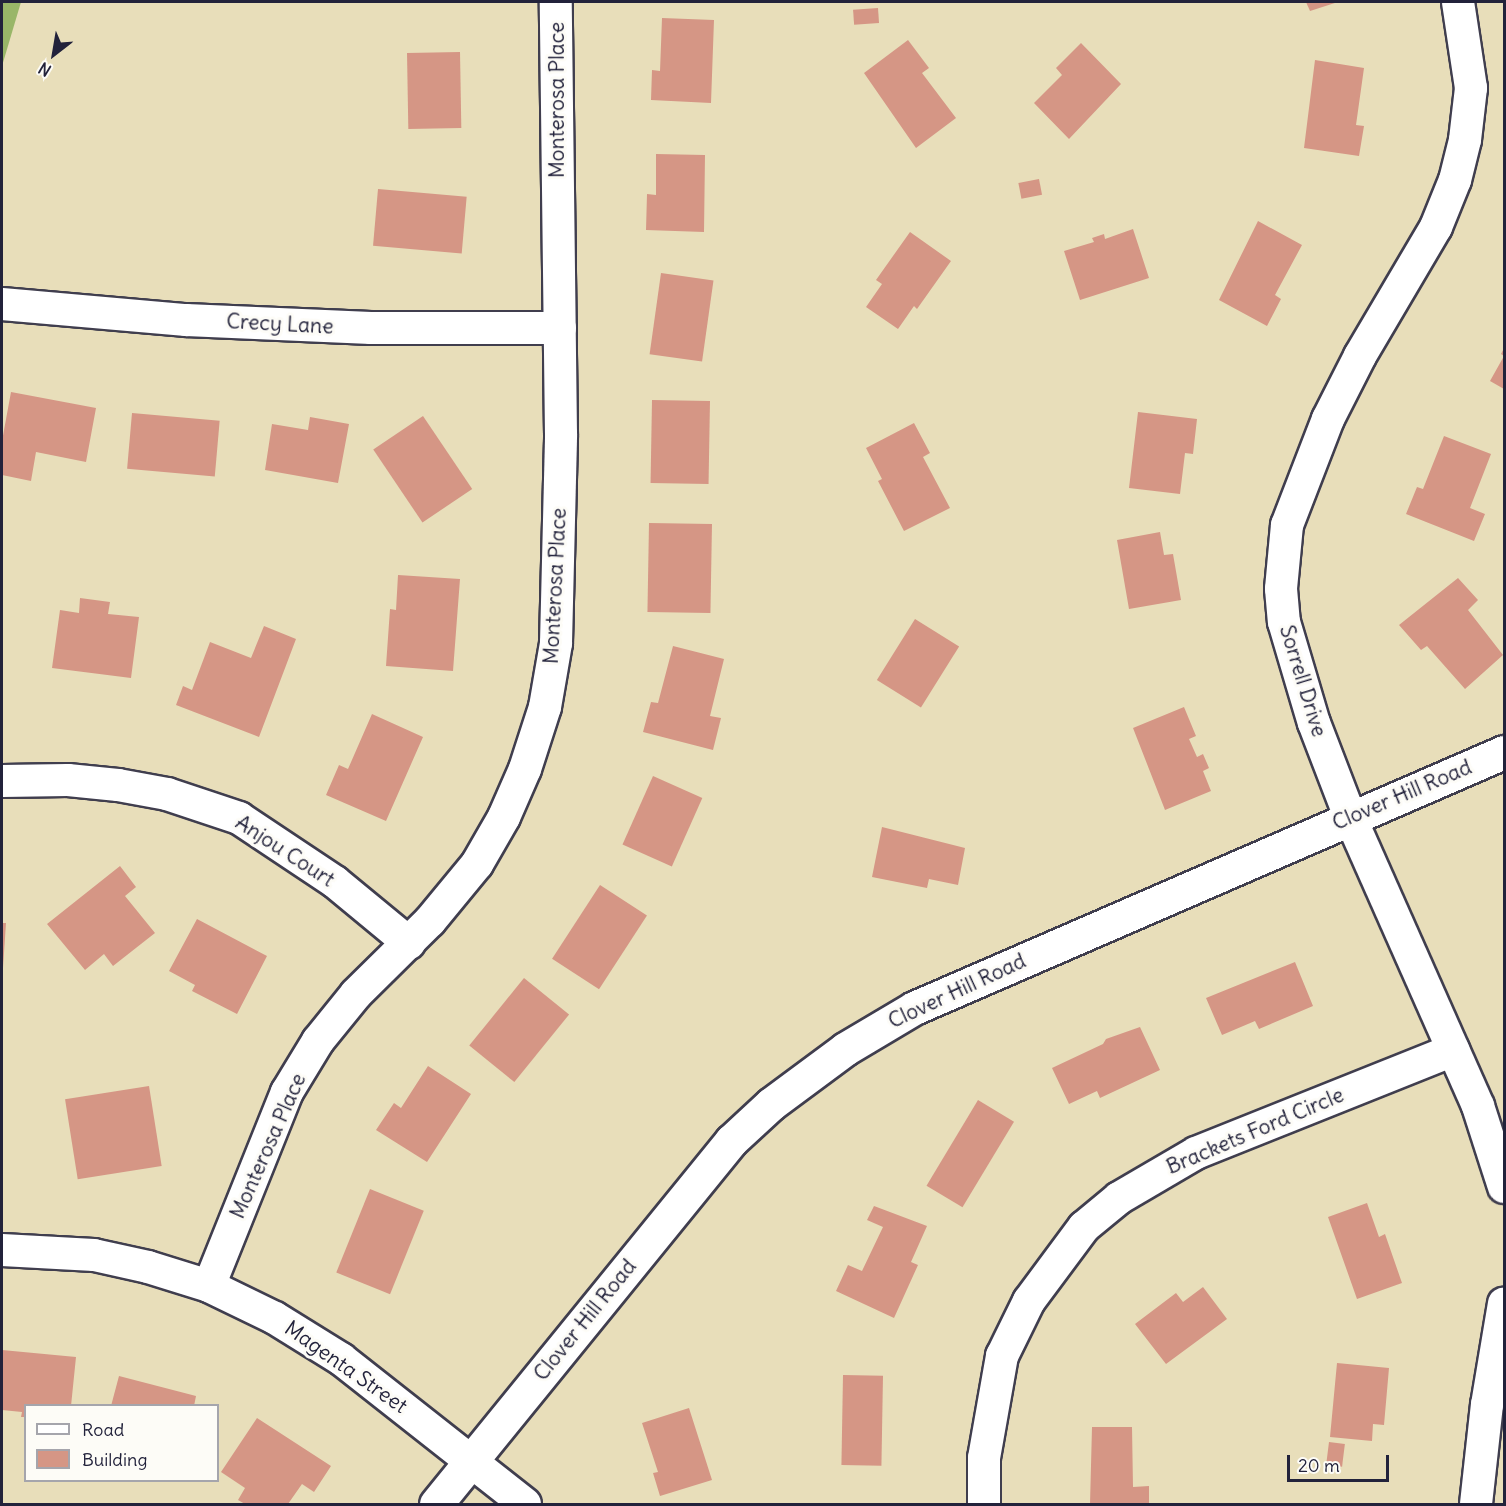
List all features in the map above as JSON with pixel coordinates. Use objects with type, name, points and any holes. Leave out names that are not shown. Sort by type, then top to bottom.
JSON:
[{"type":"street","name":"Monterosa Place","points":[[208,1286],[287,1092],[318,1041],[356,994],[409,943],[477,864],[504,817],[525,769],[545,707],[556,643],[560,328],[556,2]]},
{"type":"street","name":"Sorrell Drive","points":[[1458,2],[1471,88],[1465,140],[1455,180],[1436,228],[1360,356],[1328,419],[1287,525],[1281,557],[1284,622],[1314,723],[1350,817],[1478,1106],[1504,1187]]},
{"type":"street","name":"Crecy Lane","points":[[2,303],[186,320],[325,326],[560,328]]},
{"type":"street","name":"Clover Hill Road","points":[[436,1504],[731,1141],[771,1104],[845,1048],[914,1008],[1504,752]]},
{"type":"street","name":"Anjou Court","points":[[2,781],[68,780],[117,784],[167,794],[238,818],[335,882],[409,943]]},
{"type":"street","name":"Brackets Ford Circle","points":[[984,1504],[984,1458],[1002,1356],[1029,1301],[1084,1227],[1119,1198],[1196,1153],[1453,1050]]},
{"type":"street","name":"Magenta Street","points":[[2,1250],[94,1255],[208,1286],[275,1318],[341,1359],[525,1504]]},
{"type":"street","points":[[1476,1504],[1504,1303]]},
{"type":"green space","points":[[2,2],[21,2],[2,66]]},
{"type":"building","points":[[1306,2],[1338,2],[1310,11]]},
{"type":"building","points":[[878,8],[879,23],[854,25],[853,10]]},
{"type":"building","points":[[662,18],[714,20],[711,103],[651,100],[652,70],[660,71]]},
{"type":"building","points":[[908,40],[929,68],[922,73],[956,118],[916,148],[864,73]]},
{"type":"building","points":[[1081,43],[1121,84],[1069,139],[1034,103],[1062,75],[1056,68]]},
{"type":"building","points":[[460,52],[461,128],[408,129],[407,53]]},
{"type":"building","points":[[1315,60],[1364,68],[1356,125],[1364,126],[1359,156],[1304,148]]},
{"type":"building","points":[[656,154],[705,155],[704,232],[646,230],[647,194],[656,195]]},
{"type":"building","points":[[1039,179],[1042,195],[1021,199],[1018,183]]},
{"type":"building","points":[[378,189],[467,197],[462,254],[373,246]]},
{"type":"building","points":[[1258,221],[1302,245],[1275,295],[1281,299],[1267,326],[1219,300]]},
{"type":"building","points":[[1133,229],[1149,278],[1080,300],[1064,251],[1094,242],[1092,238],[1104,234],[1105,239]]},
{"type":"building","points":[[910,232],[951,261],[917,309],[914,306],[898,329],[866,307],[882,284],[876,280]]},
{"type":"building","points":[[661,273],[713,280],[702,362],[650,354]]},
{"type":"building","points":[[1504,356],[1504,389],[1490,381]]},
{"type":"building","points":[[11,392],[96,408],[86,462],[36,452],[31,481],[2,475],[2,441]]},
{"type":"building","points":[[652,400],[710,401],[709,484],[651,483]]},
{"type":"building","points":[[1138,412],[1197,419],[1193,454],[1185,453],[1180,494],[1129,488]]},
{"type":"building","points":[[132,413],[220,421],[215,476],[127,469]]},
{"type":"building","points":[[423,416],[472,489],[422,523],[373,450]]},
{"type":"building","points":[[310,417],[349,424],[338,483],[265,470],[272,424],[308,430]]},
{"type":"building","points":[[914,423],[930,453],[923,457],[950,508],[904,531],[878,481],[882,479],[866,448]]},
{"type":"building","points":[[1444,436],[1491,454],[1470,508],[1485,514],[1474,541],[1406,514],[1417,487],[1423,489]]},
{"type":"building","points":[[649,523],[712,524],[710,613],[647,612]]},
{"type":"building","points":[[1160,532],[1164,555],[1173,554],[1181,600],[1129,609],[1117,540]]},
{"type":"building","points":[[398,575],[460,579],[453,671],[386,666],[390,609],[396,610]]},
{"type":"building","points":[[1458,578],[1478,600],[1468,610],[1503,655],[1465,689],[1427,646],[1421,650],[1399,625]]},
{"type":"building","points":[[80,598],[110,602],[108,614],[139,617],[131,678],[52,668],[60,610],[79,613]]},
{"type":"building","points":[[915,619],[959,647],[921,708],[877,680]]},
{"type":"building","points":[[264,626],[296,639],[259,737],[176,705],[183,686],[192,690],[210,642],[251,658]]},
{"type":"building","points":[[673,646],[724,659],[710,716],[721,718],[713,750],[643,732],[651,702],[658,703]]},
{"type":"building","points":[[1184,707],[1196,736],[1189,739],[1197,757],[1203,754],[1209,768],[1203,771],[1211,791],[1165,810],[1133,728]]},
{"type":"building","points":[[372,714],[423,737],[386,821],[326,795],[339,765],[348,769]]},
{"type":"building","points":[[653,776],[702,798],[672,866],[622,845]]},
{"type":"building","points":[[882,827],[965,848],[958,885],[929,879],[927,888],[872,877]]},
{"type":"building","points":[[120,866],[136,887],[125,896],[155,933],[113,966],[104,954],[85,970],[47,924]]},
{"type":"building","points":[[600,885],[647,915],[599,989],[552,959]]},
{"type":"building","points":[[197,919],[267,956],[237,1014],[192,991],[195,985],[169,971]]},
{"type":"building","points":[[2,923],[6,923],[3,968],[2,968]]},
{"type":"building","points":[[1295,962],[1313,1006],[1259,1029],[1255,1021],[1222,1035],[1206,998]]},
{"type":"building","points":[[524,978],[569,1015],[514,1082],[469,1046]]},
{"type":"building","points":[[1140,1027],[1160,1070],[1100,1098],[1097,1091],[1069,1104],[1052,1068],[1103,1044],[1106,1039]]},
{"type":"building","points":[[428,1066],[471,1094],[427,1162],[376,1130],[394,1103],[401,1108]]},
{"type":"building","points":[[149,1086],[162,1166],[78,1179],[65,1099]]},
{"type":"building","points":[[978,1100],[1014,1122],[962,1207],[926,1186]]},
{"type":"building","points":[[370,1189],[424,1211],[390,1294],[336,1272]]},
{"type":"building","points":[[1367,1203],[1379,1237],[1385,1234],[1402,1283],[1357,1299],[1328,1217]]},
{"type":"building","points":[[874,1206],[927,1226],[911,1262],[918,1265],[894,1318],[836,1291],[848,1265],[862,1271],[883,1227],[867,1220]]},
{"type":"building","points":[[1203,1287],[1227,1319],[1166,1364],[1135,1324],[1176,1293],[1183,1302]]},
{"type":"building","points":[[2,1350],[76,1357],[71,1404],[24,1404],[24,1417],[21,1417],[22,1412],[2,1410]]},
{"type":"building","points":[[1337,1363],[1389,1368],[1384,1425],[1373,1424],[1372,1441],[1330,1437]]},
{"type":"building","points":[[843,1375],[883,1376],[881,1466],[841,1465]]},
{"type":"building","points":[[119,1376],[196,1396],[194,1404],[112,1404]]},
{"type":"building","points":[[689,1408],[712,1480],[660,1496],[653,1473],[658,1472],[642,1423]]},
{"type":"building","points":[[257,1418],[331,1466],[314,1492],[302,1484],[288,1504],[245,1504],[238,1500],[245,1488],[221,1472]]},
{"type":"building","points":[[1092,1427],[1132,1427],[1133,1487],[1149,1486],[1149,1504],[1090,1504]]},
{"type":"building","points":[[1329,1442],[1345,1444],[1342,1467],[1326,1465]]}]
